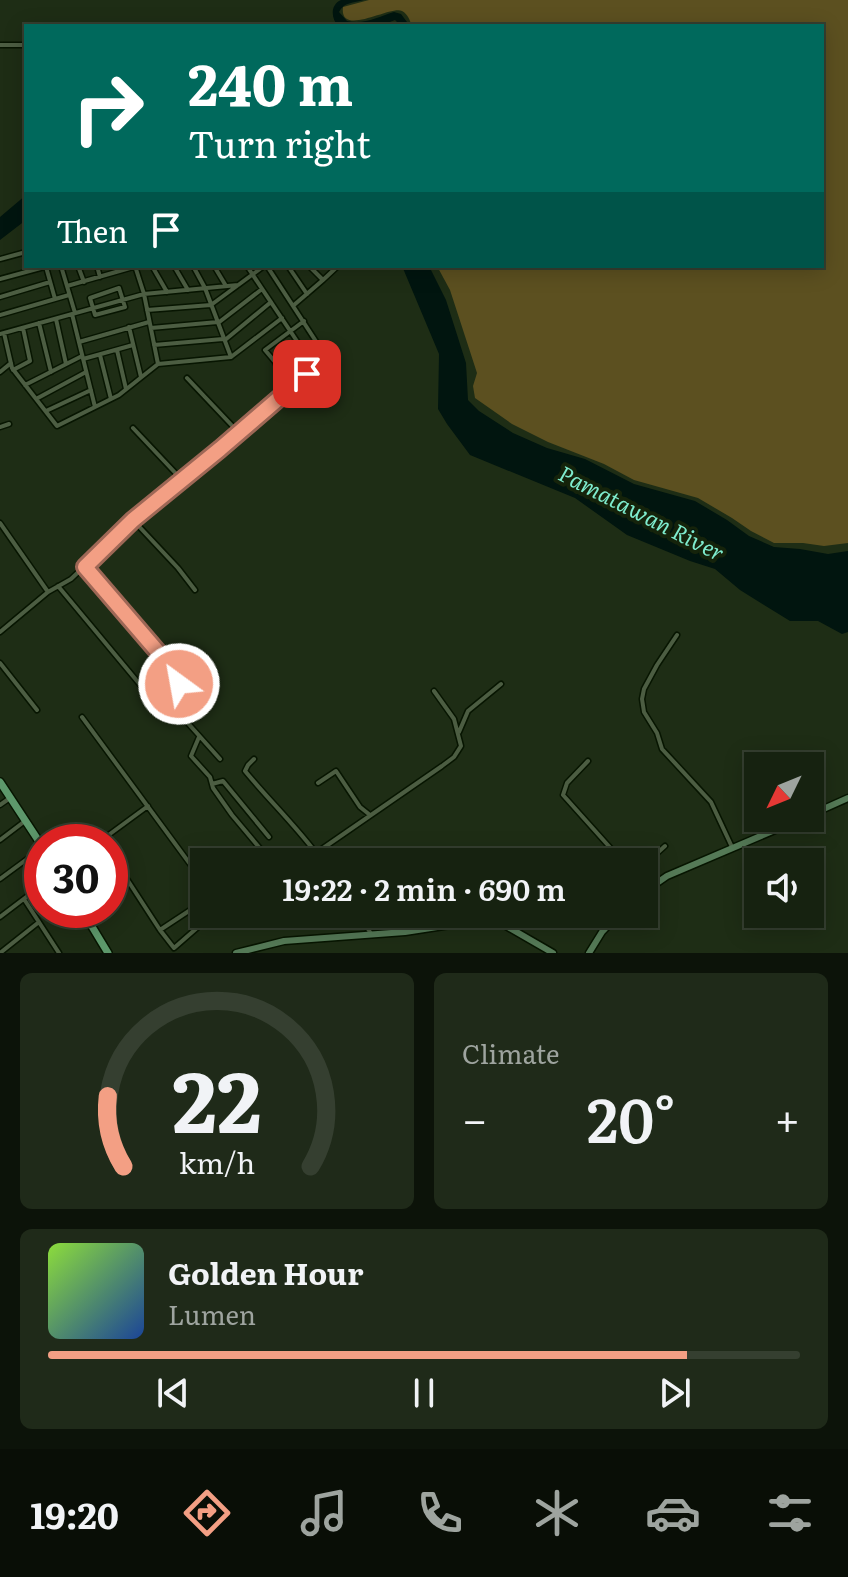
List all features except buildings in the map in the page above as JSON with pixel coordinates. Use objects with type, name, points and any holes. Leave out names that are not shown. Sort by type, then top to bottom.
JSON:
[{"type":"main road","points":[[0,782],[27,824]]},
{"type":"main road","points":[[93,928],[108,953]]},
{"type":"street","points":[[0,45],[24,45]]},
{"type":"street","points":[[0,259],[24,253]]},
{"type":"street","points":[[0,279],[40,268]]},
{"type":"street","points":[[47,268],[55,299]]},
{"type":"street","points":[[62,268],[95,407]]},
{"type":"street","points":[[79,268],[84,282]]},
{"type":"street","points":[[98,268],[100,277]]},
{"type":"street","points":[[115,268],[116,273]]},
{"type":"street","points":[[67,286],[130,268]]},
{"type":"street","points":[[137,268],[158,364]]},
{"type":"street","points":[[153,268],[167,292]]},
{"type":"street","points":[[175,268],[188,290]]},
{"type":"street","points":[[194,268],[205,288],[231,357]]},
{"type":"street","points":[[215,268],[226,286]]},
{"type":"street","points":[[248,268],[308,358]]},
{"type":"street","points":[[147,310],[211,305],[262,268]]},
{"type":"street","points":[[267,268],[294,305],[304,321],[319,346],[288,376],[265,350],[304,321]]},
{"type":"street","points":[[289,268],[307,294]]},
{"type":"street","points":[[311,268],[323,280]]},
{"type":"street","points":[[294,305],[336,268]]},
{"type":"street","points":[[0,297],[50,282]]},
{"type":"street","points":[[238,285],[144,294],[2,334],[13,370],[57,426],[111,399],[158,364],[231,357],[282,318]]},
{"type":"street","points":[[93,308],[90,298],[119,288],[123,300]]},
{"type":"street","points":[[79,342],[129,327],[218,322],[262,289]]},
{"type":"street","points":[[0,315],[69,295]]},
{"type":"street","points":[[154,345],[224,339],[271,302]]},
{"type":"street","points":[[56,319],[66,364]]},
{"type":"street","points":[[39,323],[51,372]]},
{"type":"street","points":[[129,327],[141,377]]},
{"type":"street","points":[[13,370],[30,361],[23,328]]},
{"type":"street","points":[[25,385],[82,358],[133,345]]},
{"type":"street","points":[[276,364],[299,345]]},
{"type":"street","points":[[117,350],[126,389]]},
{"type":"street","points":[[100,354],[111,399]]},
{"type":"street","points":[[0,632],[48,592],[71,579],[133,520],[330,354]]},
{"type":"street","points":[[0,372],[11,363]]},
{"type":"street","points":[[36,399],[86,372]]},
{"type":"street","points":[[187,378],[239,433]]},
{"type":"street","points":[[46,411],[91,390]]},
{"type":"street","points":[[0,427],[9,424]]},
{"type":"street","points":[[133,428],[182,480]]},
{"type":"street","points":[[133,520],[195,590]]},
{"type":"street","points":[[0,523],[48,592]]},
{"type":"street","points":[[85,567],[182,680],[168,698],[169,702],[220,759]]},
{"type":"street","points":[[58,586],[147,693]]},
{"type":"street","points":[[677,635],[644,689],[644,712],[657,733],[662,749],[711,802],[733,849]]},
{"type":"street","points":[[0,663],[37,710]]},
{"type":"street","points":[[458,734],[468,711],[501,684]]},
{"type":"street","points":[[323,848],[454,757],[461,746],[454,719],[434,691]]},
{"type":"street","points":[[82,717],[190,864]]},
{"type":"street","points":[[199,737],[191,756],[210,777],[213,788],[260,848]]},
{"type":"street","points":[[254,759],[245,771],[312,848]]},
{"type":"street","points":[[588,761],[567,783],[563,795],[610,848]]},
{"type":"street","points":[[318,783],[336,771],[360,807],[370,815]]},
{"type":"street","points":[[212,784],[223,781],[269,837]]},
{"type":"street","points":[[0,805],[10,798]]},
{"type":"street","points":[[824,809],[848,798]]},
{"type":"street","points":[[124,824],[148,806]]},
{"type":"street","points":[[0,840],[25,821]]},
{"type":"street","points":[[658,881],[771,832]]},
{"type":"street","points":[[658,852],[665,846]]},
{"type":"street","points":[[0,879],[24,861]]},
{"type":"street","points":[[128,881],[174,948],[197,928]]},
{"type":"street","points":[[0,917],[24,899]]},
{"type":"street","points":[[160,930],[190,910]]},
{"type":"street","points":[[0,953],[7,951],[32,928]]},
{"type":"street","points":[[43,928],[59,953]]},
{"type":"street","points":[[367,928],[372,935]]},
{"type":"street","points":[[402,928],[405,932]]},
{"type":"street","points":[[236,953],[284,941],[428,928]]},
{"type":"street","points":[[510,928],[553,953]]},
{"type":"street","points":[[589,953],[606,928]]},
{"type":"shaded area","points":[[369,0],[848,0],[848,543],[824,546],[774,543],[698,498],[634,480],[512,424],[475,398],[473,386],[477,373],[450,290],[438,268],[824,268],[824,24],[411,24],[402,11],[396,10],[349,20],[344,16],[343,7]]},
{"type":"water","points":[[341,0],[364,0],[343,6],[339,12],[347,21],[365,21],[394,12],[401,14],[408,24],[399,24],[395,20],[385,24],[337,24],[333,12]]},
{"type":"water","points":[[24,197],[24,222],[0,240],[0,217]]},
{"type":"water","name":"Pamatawan River","points":[[403,268],[430,268],[446,300],[466,363],[468,400],[513,433],[547,448],[585,459],[634,484],[695,501],[749,536],[774,547],[828,554],[848,551],[848,632],[842,634],[818,621],[790,621],[740,590],[715,569],[627,535],[575,498],[470,455],[438,409],[439,354]]},
{"type":"route","points":[[179,684],[182,680],[85,567],[133,520],[307,374]]}]
